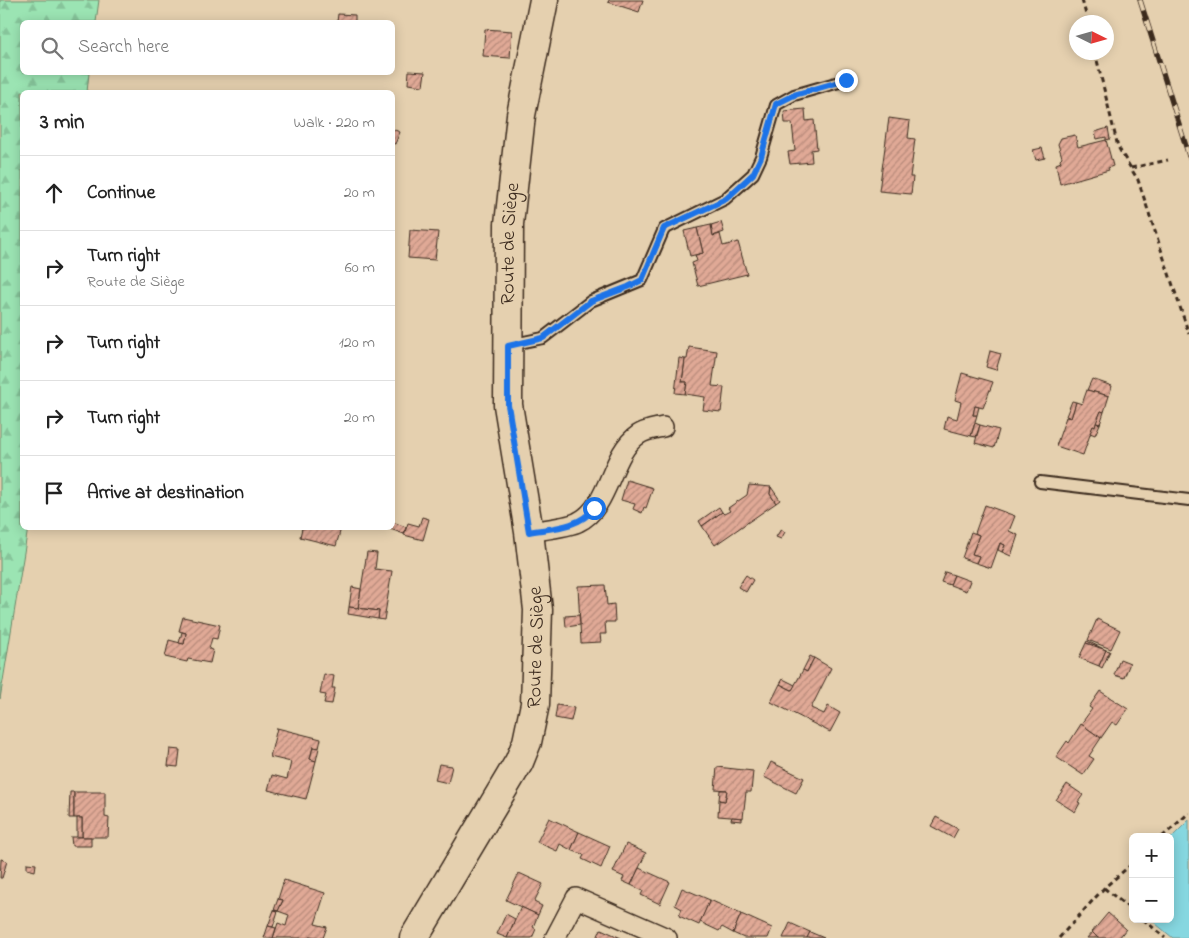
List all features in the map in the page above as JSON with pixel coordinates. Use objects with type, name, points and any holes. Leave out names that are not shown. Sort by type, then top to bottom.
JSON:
[{"type":"street","name":"Route de Siège","points":[[414,938],[518,762],[527,742],[535,704],[538,610],[529,532],[508,405],[509,224],[521,114],[544,0]]},
{"type":"street","points":[[529,532],[577,523],[590,513],[601,497],[626,447],[636,436],[645,431],[663,427]]},
{"type":"street","points":[[555,938],[576,898],[667,938]]},
{"type":"lane","points":[[508,346],[543,338],[591,301],[642,280],[664,228],[726,199],[753,174],[761,157],[776,104],[794,95],[846,80]]},
{"type":"lane","points":[[1040,482],[1189,500]]},
{"type":"path","points":[[1082,0],[1086,15]]},
{"type":"path","points":[[1097,60],[1118,146],[1138,180],[1189,334]]},
{"type":"path","points":[[1131,168],[1168,160]]},
{"type":"path","points":[[1166,833],[1189,813]]},
{"type":"path","points":[[1059,938],[1104,888],[1129,866]]},
{"type":"path","points":[[1104,888],[1129,908]]},
{"type":"path","points":[[1148,923],[1165,938]]},
{"type":"green space","points":[[0,0],[99,0],[96,20],[20,20],[20,75],[89,75],[87,90],[20,90],[20,530],[28,530],[0,699]]},
{"type":"water","points":[[1189,820],[1189,938],[1173,938],[1155,923],[1174,923],[1174,835]]},
{"type":"building","points":[[609,0],[643,0],[639,12],[608,2]]},
{"type":"building","points":[[338,14],[355,15],[355,20],[337,20]]},
{"type":"building","points":[[485,29],[512,31],[510,58],[483,56]]},
{"type":"building","points":[[409,71],[425,72],[423,86],[408,84]]},
{"type":"building","points":[[805,109],[806,121],[814,120],[817,149],[811,150],[812,162],[790,164],[788,152],[795,151],[792,123],[785,123],[784,111]]},
{"type":"building","points":[[889,118],[910,121],[908,138],[915,139],[910,177],[913,177],[911,194],[879,191]]},
{"type":"building","points":[[1108,128],[1110,139],[1106,140],[1106,137],[1097,139],[1095,132]]},
{"type":"building","points":[[395,130],[400,132],[395,144]]},
{"type":"building","points":[[1075,135],[1078,147],[1106,140],[1113,166],[1108,168],[1109,170],[1060,184],[1056,164],[1061,162],[1060,159],[1062,157],[1058,144],[1061,138]]},
{"type":"building","points":[[1042,148],[1045,158],[1036,160],[1033,150]]},
{"type":"building","points":[[721,222],[724,232],[713,236],[711,225]]},
{"type":"building","points":[[711,225],[713,236],[720,234],[723,246],[738,242],[747,274],[698,286],[692,263],[697,261],[695,255],[703,253],[697,228]]},
{"type":"building","points":[[697,228],[703,253],[690,256],[684,231]]},
{"type":"building","points":[[410,230],[438,232],[435,260],[408,258]]},
{"type":"building","points":[[689,347],[717,351],[712,386],[724,387],[721,412],[703,410],[705,397],[685,394],[687,382],[682,382],[685,359],[687,359]]},
{"type":"building","points":[[990,351],[1001,354],[996,370],[986,367]]},
{"type":"building","points":[[679,358],[685,359],[682,382],[687,382],[685,394],[675,393]]},
{"type":"building","points":[[962,373],[993,382],[983,408],[975,406],[973,415],[977,415],[971,436],[944,429],[947,416],[957,419],[961,402],[955,400]]},
{"type":"building","points":[[1092,379],[1112,386],[1109,396],[1087,390]]},
{"type":"building","points":[[1087,390],[1109,396],[1104,412],[1101,411],[1095,427],[1093,426],[1083,455],[1056,446],[1066,417],[1071,418],[1076,402],[1082,404]]},
{"type":"building","points":[[1072,401],[1076,402],[1071,418],[1066,416]]},
{"type":"building","points":[[975,406],[979,407],[977,415],[973,415]]},
{"type":"building","points":[[1101,411],[1104,412],[1100,424],[1096,423]]},
{"type":"building","points":[[975,423],[980,425],[976,437],[971,436]]},
{"type":"building","points":[[1096,423],[1100,424],[1095,435],[1090,433]]},
{"type":"building","points":[[980,425],[999,430],[994,448],[975,443]]},
{"type":"building","points":[[627,480],[653,488],[646,508],[644,507],[642,513],[633,509],[635,504],[621,500]]},
{"type":"building","points":[[749,485],[771,487],[770,494],[776,503],[715,545],[702,526],[722,512],[724,514],[730,511],[728,508],[747,495]]},
{"type":"building","points":[[771,487],[780,500],[776,503],[770,494]]},
{"type":"building","points":[[985,505],[1015,516],[1009,531],[1018,535],[1011,556],[1002,552],[1005,545],[1000,543],[991,568],[976,563],[979,556],[972,554],[979,535],[975,533]]},
{"type":"building","points":[[719,507],[722,512],[702,526],[699,521]]},
{"type":"building","points":[[422,517],[429,519],[423,540],[404,535],[408,523],[419,526]]},
{"type":"building","points":[[395,523],[406,527],[404,534],[393,530],[395,530]]},
{"type":"building","points":[[781,529],[785,532],[781,539],[776,537]]},
{"type":"building","points":[[302,530],[340,530],[336,546],[300,537]]},
{"type":"building","points":[[971,532],[979,535],[972,554],[979,556],[976,563],[962,558]]},
{"type":"building","points":[[1000,543],[1005,545],[1002,552],[998,550]]},
{"type":"building","points":[[367,552],[377,553],[375,569],[392,571],[384,620],[378,619],[379,611],[358,608]]},
{"type":"building","points":[[945,572],[954,575],[950,585],[941,582]]},
{"type":"building","points":[[746,575],[753,580],[746,592],[738,587]]},
{"type":"building","points":[[954,575],[970,581],[966,591],[950,585]]},
{"type":"building","points":[[605,585],[607,605],[614,604],[615,622],[605,622],[606,634],[600,634],[601,642],[581,643],[578,586]]},
{"type":"building","points":[[352,587],[361,589],[358,608],[349,607]]},
{"type":"building","points":[[349,607],[379,611],[378,619],[348,614]]},
{"type":"building","points":[[579,615],[580,625],[566,627],[565,616]]},
{"type":"building","points":[[183,617],[220,625],[217,639],[212,638],[209,649],[213,650],[210,663],[188,659],[187,662],[165,657],[169,640],[184,644],[186,633],[179,631]]},
{"type":"building","points":[[1097,619],[1120,630],[1111,649],[1088,640]]},
{"type":"building","points":[[182,632],[186,633],[184,644],[179,643]]},
{"type":"building","points":[[1087,641],[1106,650],[1086,643]]},
{"type":"building","points":[[1086,643],[1106,650],[1099,666],[1079,658]]},
{"type":"building","points":[[1106,650],[1110,651],[1102,668],[1099,666]]},
{"type":"building","points":[[810,656],[814,658],[807,672],[803,670]]},
{"type":"building","points":[[814,658],[831,668],[811,708],[824,714],[828,706],[840,713],[830,732],[771,702],[780,684],[792,690],[803,670],[807,672]]},
{"type":"building","points":[[1120,659],[1130,663],[1124,678],[1114,675]]},
{"type":"building","points":[[324,674],[334,676],[332,688],[335,688],[332,704],[324,703],[326,695],[320,694]]},
{"type":"building","points":[[783,679],[795,685],[792,690],[780,684]]},
{"type":"building","points":[[1100,691],[1128,709],[1117,725],[1112,722],[1101,738],[1081,724],[1092,709],[1089,707]]},
{"type":"building","points":[[557,705],[574,708],[571,721],[555,718]]},
{"type":"building","points":[[1081,724],[1101,738],[1089,756],[1094,759],[1083,775],[1056,757],[1067,741],[1069,743]]},
{"type":"building","points":[[277,728],[321,739],[319,748],[313,747],[310,759],[316,761],[306,799],[268,790],[272,775],[287,779],[291,762],[270,757]]},
{"type":"building","points":[[313,747],[319,748],[316,761],[310,759]]},
{"type":"building","points":[[170,749],[180,750],[178,767],[168,766]]},
{"type":"building","points":[[771,762],[804,778],[796,793],[764,777]]},
{"type":"building","points":[[439,764],[452,766],[448,783],[435,780]]},
{"type":"building","points":[[717,767],[753,771],[751,792],[746,792],[743,818],[718,816],[719,800],[725,801],[727,790],[715,789]]},
{"type":"building","points":[[1067,784],[1083,795],[1078,802],[1080,803],[1075,812],[1056,800]]},
{"type":"building","points":[[720,790],[727,790],[725,801],[719,800]]},
{"type":"building","points":[[70,792],[74,792],[74,818],[69,818]]},
{"type":"building","points":[[74,792],[105,792],[105,817],[109,818],[108,837],[82,837],[82,818],[74,818]]},
{"type":"building","points":[[732,817],[742,818],[742,821],[731,820]]},
{"type":"building","points":[[936,817],[958,829],[953,838],[931,826]]},
{"type":"building","points":[[77,818],[82,818],[82,837],[77,837]]},
{"type":"building","points":[[549,818],[579,832],[571,850],[560,844],[557,851],[537,842]]},
{"type":"building","points":[[579,832],[610,846],[601,868],[582,859],[584,855],[571,850]]},
{"type":"building","points":[[71,837],[91,837],[91,846],[72,846]]},
{"type":"building","points":[[626,844],[646,853],[631,885],[622,881],[624,877],[613,872]]},
{"type":"building","points":[[1,859],[7,861],[2,878],[0,878]]},
{"type":"building","points":[[27,863],[36,864],[35,871],[27,869]]},
{"type":"building","points":[[639,868],[670,882],[660,904],[641,895],[643,891],[631,885]]},
{"type":"building","points":[[519,873],[543,884],[534,902],[542,906],[538,915],[506,900]]},
{"type":"building","points":[[284,880],[325,893],[315,924],[327,927],[323,938],[310,936],[310,938],[273,938],[278,923],[286,926],[289,915],[278,911],[283,900],[278,899]]},
{"type":"building","points":[[682,888],[710,900],[699,925],[679,916],[682,909],[675,905]]},
{"type":"building","points":[[278,899],[283,900],[278,911],[274,910]]},
{"type":"building","points":[[710,900],[741,914],[733,933],[722,927],[719,931],[700,922]]},
{"type":"building","points":[[521,907],[538,915],[533,927],[536,929],[532,938],[507,938]]},
{"type":"building","points":[[274,910],[278,911],[273,927],[268,926]]},
{"type":"building","points":[[1108,913],[1126,929],[1119,938],[1098,938],[1092,932]]},
{"type":"building","points":[[506,914],[515,919],[507,938],[497,934]]},
{"type":"building","points":[[741,914],[772,928],[768,938],[744,938],[733,933]]},
{"type":"building","points":[[790,923],[810,932],[807,938],[783,938]]},
{"type":"building","points":[[268,926],[276,928],[273,938],[264,938]]},
{"type":"building","points":[[601,929],[621,938],[597,938]]},
{"type":"building","points":[[810,932],[824,938],[807,938]]},
{"type":"building","points":[[1092,932],[1098,938],[1087,938]]},
{"type":"railway","points":[[1140,0],[1189,156]]},
{"type":"route","points":[[594,508],[577,523],[529,532],[508,405],[508,346],[543,338],[591,301],[642,280],[664,228],[726,199],[753,174],[761,157],[776,104],[794,95],[846,80]]}]
